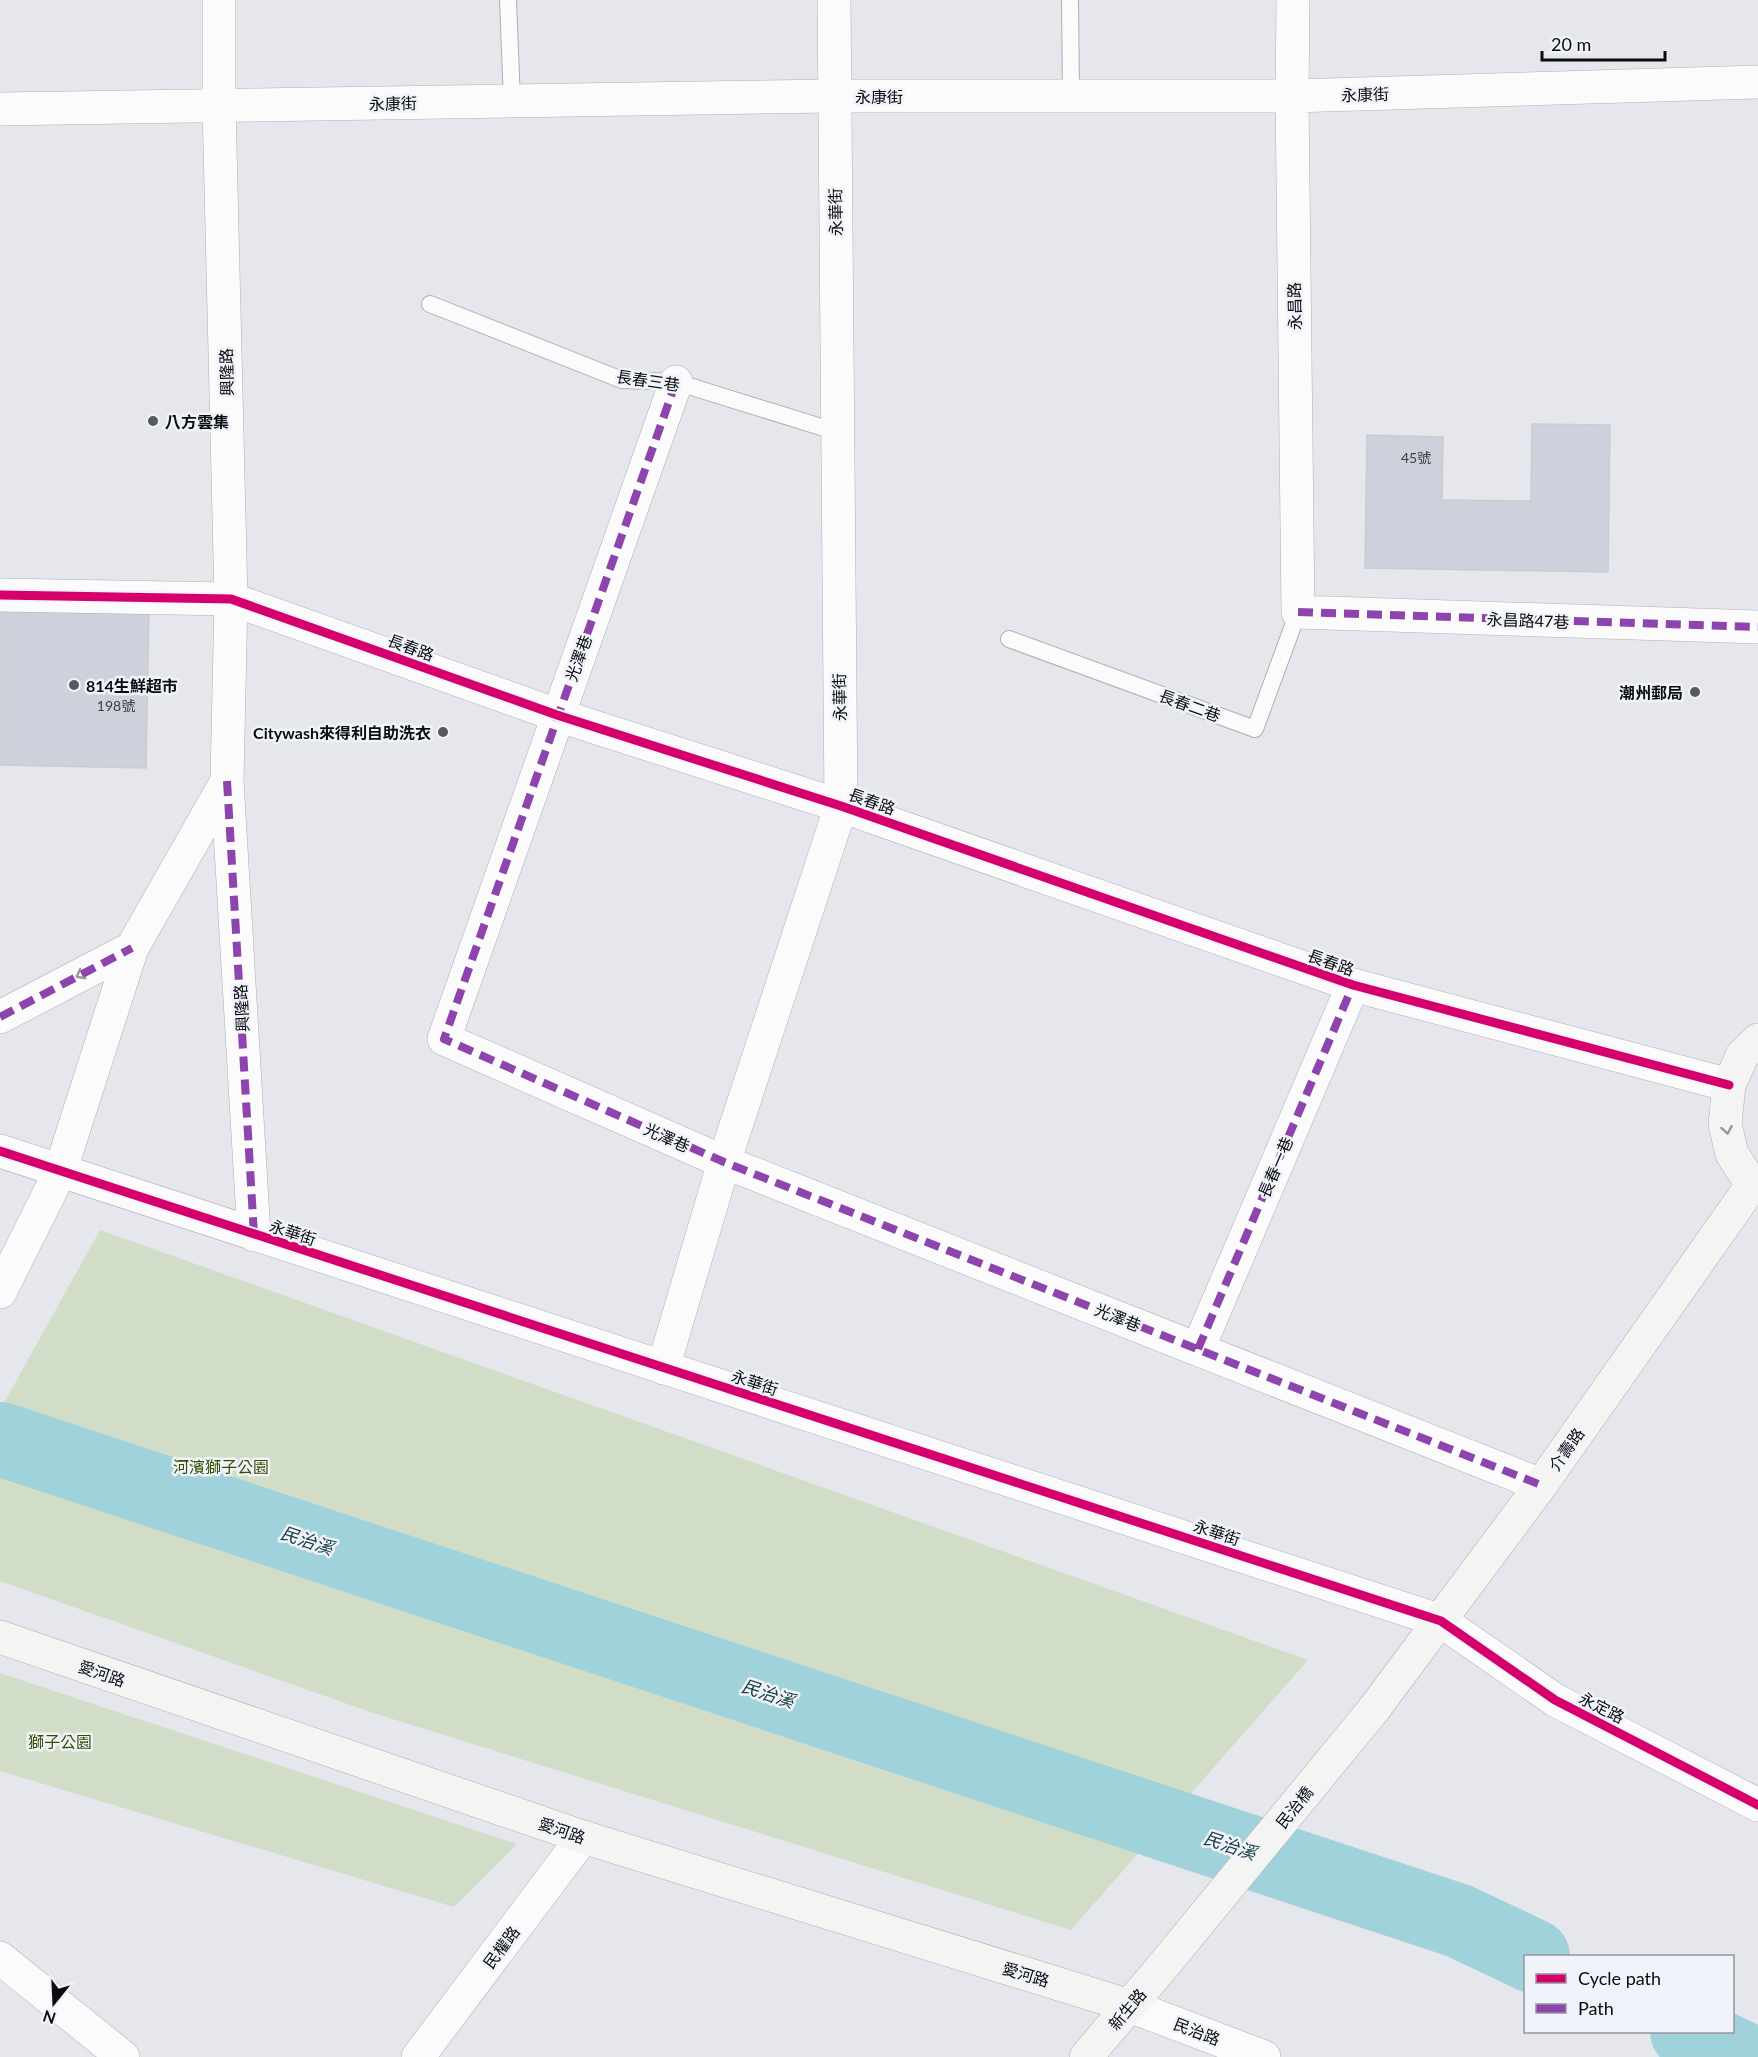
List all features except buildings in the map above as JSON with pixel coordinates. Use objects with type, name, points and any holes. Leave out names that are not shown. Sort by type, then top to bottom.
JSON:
[{"type":"main road","points":[[1755,1187],[1732,1154],[1725,1124],[1729,1085],[1742,1056],[1758,1040]]},
{"type":"main road","name":"介壽路","points":[[1374,1708],[1541,1485],[1755,1187]]},
{"type":"main road","name":"愛河路","points":[[0,1637],[583,1837],[1130,2006]]},
{"type":"main road","name":"民治橋","points":[[1168,1960],[1374,1708]]},
{"type":"main road","name":"新生路","points":[[1086,2057],[1168,1960]]},
{"type":"street","name":"興隆路","points":[[219,0],[219,105],[231,599],[227,781],[254,1235]]},
{"type":"street","name":"永華街","points":[[663,1368],[724,1162],[841,806],[834,0]]},
{"type":"street","name":"永昌路","points":[[1293,0],[1298,612]]},
{"type":"street","name":"永康街","points":[[0,109],[834,96],[1292,96],[1758,82]]},
{"type":"street","name":"光澤巷","points":[[676,382],[444,1039],[724,1162],[1541,1485]]},
{"type":"street","name":"長春路","points":[[0,595],[231,599],[557,715],[841,806],[1353,985],[1729,1085]]},
{"type":"street","name":"永昌路47巷","points":[[1298,612],[1758,627]]},
{"type":"street","name":"興隆路","points":[[0,1292],[60,1172],[132,948],[227,781]]},
{"type":"street","points":[[0,1017],[132,948]]},
{"type":"street","name":"長春一巷","points":[[1198,1349],[1353,985]]},
{"type":"street","name":"永華街","points":[[0,1151],[1441,1621]]},
{"type":"street","name":"永定路","points":[[1441,1621],[1555,1700],[1758,1805]]},
{"type":"street","name":"民權路","points":[[418,2057],[583,1837]]},
{"type":"street","points":[[0,1958],[123,2057]]},
{"type":"street","name":"民治路","points":[[1130,2006],[1264,2057]]},
{"type":"lane","points":[[508,0],[512,101]]},
{"type":"lane","points":[[1070,0],[1071,96]]},
{"type":"lane","name":"長春三巷","points":[[430,304],[622,380],[676,382],[837,432]]},
{"type":"lane","name":"長春二巷","points":[[1009,639],[1255,729],[1298,612]]},
{"type":"green space","name":"河濱獅子公園","points":[[100,1230],[1308,1660],[1071,1930],[373,1713],[0,1581],[0,1410]]},
{"type":"green space","name":"獅子公園","points":[[0,1673],[517,1844],[454,1907],[0,1771]]},
{"type":"waterway","name":"民治溪","points":[[0,1439],[1459,1921],[1531,1955]]},
{"type":"waterway","name":"民治溪","points":[[1689,2033],[1740,2057]]},
{"type":"marked path","points":[[676,382],[444,1039],[724,1162],[1541,1485]]},
{"type":"marked path","points":[[1298,612],[1758,627]]},
{"type":"marked path","points":[[227,781],[254,1235]]},
{"type":"marked path","points":[[0,1017],[132,948]]},
{"type":"marked path","points":[[1198,1349],[1353,985]]},
{"type":"cycle path","points":[[0,595],[231,599],[557,715],[841,806],[1353,985],[1729,1085]]},
{"type":"cycle path","points":[[0,1151],[1441,1621],[1555,1700],[1758,1805]]},
{"type":"place","name":"八方雲集","points":[[153,421]]},
{"type":"place","name":"814生鮮超市","points":[[74,685]]},
{"type":"place","name":"潮州郵局","points":[[1695,692]]},
{"type":"place","name":"Citywash來得利自助洗衣","points":[[443,732]]}]
